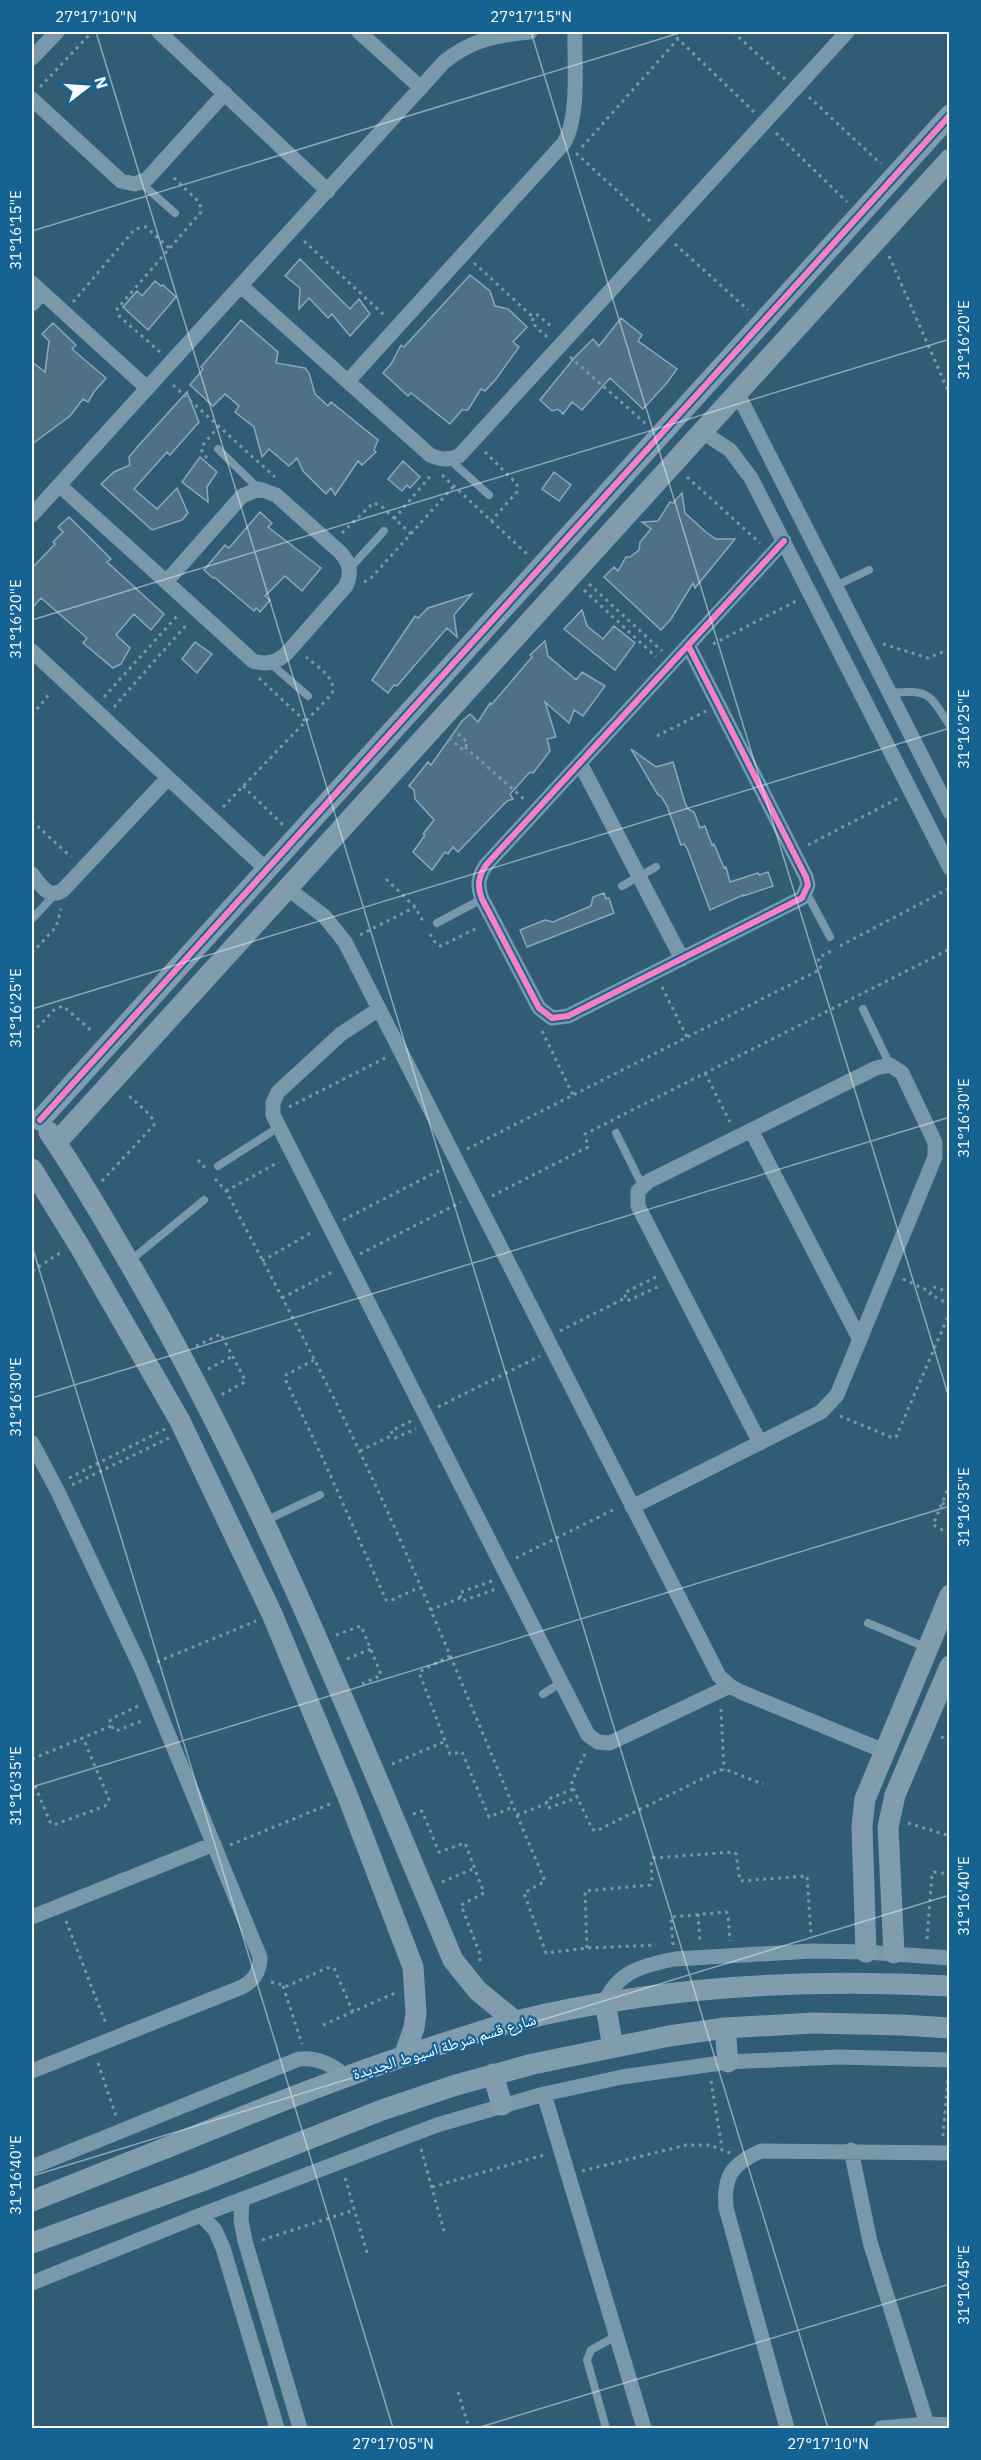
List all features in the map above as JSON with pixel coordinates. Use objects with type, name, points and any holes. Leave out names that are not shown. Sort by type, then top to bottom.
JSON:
[{"type":"street","points":[[32,58],[57,32]]},
{"type":"street","points":[[159,32],[328,191]]},
{"type":"street","points":[[359,32],[421,88]]},
{"type":"street","points":[[32,515],[444,62],[470,44],[500,34],[530,32]]},
{"type":"street","points":[[348,381],[558,151],[568,134],[573,115],[575,32]]},
{"type":"street","points":[[241,286],[430,455],[443,461],[459,456],[847,32]]},
{"type":"street","points":[[35,94],[121,181],[128,184],[141,183],[225,93]]},
{"type":"street","points":[[515,2021],[469,1981],[453,1960],[329,1666],[265,1521],[207,1402],[89,1194],[36,1114],[107,1046],[787,292],[950,115]]},
{"type":"street","points":[[56,1143],[950,159]]},
{"type":"street","points":[[787,292],[810,311]]},
{"type":"street","points":[[35,294],[64,313],[147,388]]},
{"type":"street","points":[[737,392],[950,812]]},
{"type":"street","points":[[702,431],[730,450],[751,477],[950,868]]},
{"type":"street","points":[[59,485],[253,661],[270,663],[279,660],[346,586],[350,577],[350,568],[347,559],[332,544],[276,495],[259,489],[242,496],[166,582]]},
{"type":"street","points":[[601,498],[623,518]]},
{"type":"street","points":[[690,650],[806,877],[806,892],[802,898],[568,1016],[552,1018],[545,1015],[482,899],[479,891],[481,873],[670,664],[690,650],[783,541]]},
{"type":"street","points":[[32,651],[267,870]]},
{"type":"street","points":[[580,763],[682,959]]},
{"type":"street","points":[[353,773],[375,791]]},
{"type":"street","points":[[32,874],[46,891],[57,894],[168,778]]},
{"type":"street","points":[[287,888],[325,917],[345,942],[725,1689],[884,1751]]},
{"type":"street","points":[[379,1009],[341,1034],[278,1092],[273,1102],[276,1121],[592,1739],[610,1743],[725,1689]]},
{"type":"street","points":[[631,1504],[760,1443],[825,1410],[837,1395],[935,1157],[936,1150],[932,1136],[902,1073],[890,1065],[876,1068],[744,1133],[642,1185],[638,1191],[638,1206],[760,1443]]},
{"type":"street","points":[[744,1133],[860,1340]]},
{"type":"street","points":[[32,1169],[80,1247],[182,1426],[272,1614],[348,1797],[408,1952],[416,1984],[414,2028],[404,2056]]},
{"type":"street","points":[[80,1247],[112,1233]]},
{"type":"street","points":[[32,1443],[141,1668],[260,1957],[260,1966],[256,1975],[242,1987],[32,2071]]},
{"type":"street","points":[[866,1952],[862,1817],[868,1790],[936,1641],[950,1595]]},
{"type":"street","points":[[894,1953],[890,1816],[894,1795],[950,1666]]},
{"type":"street","points":[[32,1917],[215,1848]]},
{"type":"street","points":[[613,2047],[605,2002],[611,1987],[624,1976],[674,1951],[701,1957],[812,1951],[894,1953],[950,1958]]},
{"type":"street","name":"شارع قسم شرطة اسيوط الجديدة","points":[[32,2201],[345,2076],[515,2021],[605,2002],[690,1990],[789,1983],[882,1982],[950,1986]]},
{"type":"street","points":[[32,2243],[202,2181],[382,2110],[493,2074],[613,2047],[725,2028],[813,2023],[950,2028]]},
{"type":"street","points":[[718,2063],[725,2028]]},
{"type":"street","points":[[32,2283],[340,2161],[502,2104],[621,2077],[718,2063],[838,2056],[949,2060]]},
{"type":"street","points":[[32,2167],[299,2059],[306,2058],[328,2063],[345,2076]]},
{"type":"street","points":[[493,2074],[502,2104]]},
{"type":"street","points":[[544,2094],[644,2428]]},
{"type":"street","points":[[787,2428],[726,2208],[724,2190],[730,2173],[742,2160],[761,2151],[945,2152]]},
{"type":"street","points":[[851,2151],[870,2242],[927,2424]]},
{"type":"street","points":[[242,2199],[241,2220],[246,2245],[302,2428]]},
{"type":"street","points":[[201,2215],[215,2230],[223,2248],[277,2428]]},
{"type":"street","points":[[881,2428],[927,2424],[950,2425]]},
{"type":"lane","points":[[141,183],[175,213]]},
{"type":"lane","points":[[218,449],[259,489]]},
{"type":"lane","points":[[443,461],[489,495]]},
{"type":"lane","points":[[350,568],[384,531]]},
{"type":"lane","points":[[835,586],[869,570]]},
{"type":"lane","points":[[270,663],[308,696]]},
{"type":"lane","points":[[889,693],[914,691],[926,694],[934,701],[950,726]]},
{"type":"lane","points":[[622,886],[656,867]]},
{"type":"lane","points":[[806,892],[830,937]]},
{"type":"lane","points":[[32,919],[57,894]]},
{"type":"lane","points":[[437,923],[482,899]]},
{"type":"lane","points":[[863,1009],[890,1065]]},
{"type":"lane","points":[[218,1166],[276,1121]]},
{"type":"lane","points":[[616,1133],[642,1185]]},
{"type":"lane","points":[[128,1262],[204,1200]]},
{"type":"lane","points":[[265,1521],[320,1495]]},
{"type":"lane","points":[[868,1623],[936,1641]]},
{"type":"lane","points":[[543,1694],[562,1682]]},
{"type":"lane","points":[[606,2428],[587,2360],[591,2350],[616,2336]]},
{"type":"path","points":[[35,94],[92,32]]},
{"type":"path","points":[[733,32],[893,176]]},
{"type":"path","points":[[576,154],[678,39]]},
{"type":"path","points":[[160,164],[202,207],[199,216],[117,309],[120,316],[166,368],[280,481]]},
{"type":"path","points":[[64,313],[135,229],[146,227],[170,249]]},
{"type":"path","points":[[292,230],[397,327]]},
{"type":"path","points":[[880,235],[950,395]]},
{"type":"path","points":[[464,254],[533,317]]},
{"type":"path","points":[[533,317],[539,316],[562,343],[659,435]]},
{"type":"path","points":[[533,317],[532,323],[562,343]]},
{"type":"path","points":[[473,441],[518,484],[517,492],[491,521]]},
{"type":"path","points":[[443,461],[444,479],[540,566]]},
{"type":"path","points":[[384,531],[443,461]]},
{"type":"path","points":[[673,463],[772,554]]},
{"type":"path","points":[[346,586],[360,584],[372,577],[453,487]]},
{"type":"path","points":[[332,544],[373,502],[380,505],[411,534]]},
{"type":"path","points":[[572,574],[670,664]]},
{"type":"path","points":[[572,574],[670,664]]},
{"type":"path","points":[[690,650],[811,594]]},
{"type":"path","points":[[99,714],[194,607]]},
{"type":"path","points":[[99,714],[194,607]]},
{"type":"path","points":[[861,637],[928,658],[950,649]]},
{"type":"path","points":[[212,819],[332,694],[334,683],[294,645]]},
{"type":"path","points":[[253,661],[252,669],[256,676],[306,721]]},
{"type":"path","points":[[32,716],[62,679]]},
{"type":"path","points":[[657,736],[718,705]]},
{"type":"path","points":[[465,747],[537,810]]},
{"type":"path","points":[[243,786],[296,837]]},
{"type":"path","points":[[794,852],[911,792]]},
{"type":"path","points":[[32,821],[83,869]]},
{"type":"path","points":[[262,1261],[573,1095],[821,969],[819,957],[950,888]]},
{"type":"path","points":[[32,953],[56,927],[61,911],[57,894]]},
{"type":"path","points":[[345,942],[415,907]]},
{"type":"path","points":[[282,1298],[348,1262],[476,1199],[588,1148],[585,1134],[950,949]]},
{"type":"path","points":[[655,972],[687,1037]]},
{"type":"path","points":[[32,1033],[54,1010],[63,1006],[107,1046]]},
{"type":"path","points":[[545,1015],[543,1035],[573,1095]]},
{"type":"path","points":[[276,1121],[400,1050]]},
{"type":"path","points":[[705,1072],[744,1133]]},
{"type":"path","points":[[89,1194],[154,1125],[151,1116],[112,1081]]},
{"type":"path","points":[[226,1191],[293,1154]]},
{"type":"path","points":[[198,1160],[226,1191],[282,1298],[360,1451],[420,1587],[545,1881],[524,1893],[545,1952],[587,1948],[674,1951],[671,1917],[727,1912],[731,1955]]},
{"type":"path","points":[[32,1271],[80,1247]]},
{"type":"path","points":[[888,1271],[931,1292]]},
{"type":"path","points":[[625,1298],[624,1293],[673,1274]]},
{"type":"path","points":[[625,1298],[628,1301],[673,1274]]},
{"type":"path","points":[[950,1293],[935,1287],[931,1292],[931,1297],[950,1305]]},
{"type":"path","points":[[360,1451],[393,1435],[395,1438],[625,1298]]},
{"type":"path","points":[[825,1410],[895,1438],[950,1312]]},
{"type":"path","points":[[181,1353],[220,1333],[233,1356],[246,1381],[207,1402]]},
{"type":"path","points":[[194,1377],[233,1356]]},
{"type":"path","points":[[314,1360],[286,1375],[285,1379],[386,1600],[390,1601],[420,1587]]},
{"type":"path","points":[[393,1435],[391,1431],[428,1418]]},
{"type":"path","points":[[56,1489],[182,1426]]},
{"type":"path","points":[[56,1489],[182,1426]]},
{"type":"path","points":[[950,1484],[933,1526],[950,1534]]},
{"type":"path","points":[[942,1503],[950,1506]]},
{"type":"path","points":[[507,1574],[459,1593],[462,1602],[631,1504]]},
{"type":"path","points":[[430,1610],[460,1598]]},
{"type":"path","points":[[141,1668],[272,1614]]},
{"type":"path","points":[[318,1642],[360,1625],[371,1649],[380,1676],[340,1693]]},
{"type":"path","points":[[329,1666],[371,1649]]},
{"type":"path","points":[[450,1656],[418,1672],[451,1754],[462,1752],[489,1817],[513,1807]]},
{"type":"path","points":[[724,1770],[725,1689]]},
{"type":"path","points":[[157,1706],[116,1731],[111,1726],[113,1718],[157,1706]]},
{"type":"path","points":[[32,1759],[111,1726]]},
{"type":"path","points":[[32,1779],[51,1824],[105,1806],[109,1799],[83,1738]]},
{"type":"path","points":[[592,1739],[572,1781],[573,1789],[592,1829],[600,1830],[724,1770],[763,1784]]},
{"type":"path","points":[[373,1771],[446,1741]]},
{"type":"path","points":[[517,1815],[573,1789]]},
{"type":"path","points":[[215,1848],[348,1797]]},
{"type":"path","points":[[546,1803],[550,1809],[577,1798]]},
{"type":"path","points":[[395,1822],[422,1811],[439,1852],[464,1843],[484,1894],[461,1906],[480,1959],[477,1970],[469,1981]]},
{"type":"path","points":[[890,1816],[950,1836]]},
{"type":"path","points":[[587,1948],[585,1891],[650,1885],[653,1858],[734,1852],[740,1881],[807,1876],[812,1951]]},
{"type":"path","points":[[424,1890],[475,1868]]},
{"type":"path","points":[[926,1956],[932,1874],[934,1872],[950,1874]]},
{"type":"path","points":[[60,1906],[112,2039]]},
{"type":"path","points":[[698,1914],[701,1957]]},
{"type":"path","points":[[256,1975],[287,1986],[327,1968],[334,1968],[353,2012]]},
{"type":"path","points":[[323,2025],[416,1984]]},
{"type":"path","points":[[283,1986],[306,2058]]},
{"type":"path","points":[[92,2047],[121,2130]]},
{"type":"path","points":[[945,2152],[949,2060]]},
{"type":"path","points":[[718,2063],[722,2148]]},
{"type":"path","points":[[416,2133],[444,2231]]},
{"type":"path","points":[[567,2174],[698,2144],[722,2148],[742,2160]]},
{"type":"path","points":[[432,2187],[560,2150]]},
{"type":"path","points":[[340,2161],[368,2256]]},
{"type":"path","points":[[246,2245],[354,2211]]},
{"type":"path","points":[[458,2392],[468,2428]]},
{"type":"building","points":[[300,259],[350,309],[359,299],[370,314],[350,336],[332,314],[328,318],[309,298],[299,309],[300,288],[285,276]]},
{"type":"building","points":[[470,275],[490,291],[495,306],[508,309],[527,327],[513,342],[519,347],[496,379],[485,391],[481,389],[468,410],[462,410],[450,424],[411,393],[408,396],[383,373],[391,364],[401,345],[404,347]]},
{"type":"building","points":[[155,281],[176,297],[148,330],[123,307],[137,291],[142,296]]},
{"type":"building","points":[[621,318],[642,335],[638,341],[677,369],[666,384],[643,409],[610,378],[582,410],[572,402],[563,414],[558,409],[552,411],[540,400],[575,357],[593,339],[599,346]]},
{"type":"building","points":[[241,320],[278,352],[276,363],[305,368],[309,373],[315,394],[328,406],[331,402],[378,440],[374,450],[376,452],[362,465],[358,461],[335,495],[331,488],[326,494],[303,471],[297,458],[289,466],[269,449],[262,457],[254,427],[235,412],[239,406],[225,394],[213,406],[190,385],[203,369],[201,367]]},
{"type":"building","points":[[53,323],[76,345],[72,349],[106,378],[88,402],[83,399],[70,416],[32,444],[32,362],[45,372],[49,341],[42,334]]},
{"type":"building","points":[[187,392],[199,422],[170,455],[167,452],[134,489],[157,509],[177,488],[188,513],[182,520],[152,530],[101,484],[114,472],[130,465],[129,457]]},
{"type":"building","points":[[200,457],[217,472],[207,487],[208,502],[182,482]]},
{"type":"building","points":[[403,461],[420,477],[410,488],[407,485],[402,491],[388,479]]},
{"type":"building","points":[[554,472],[571,485],[559,501],[542,489]]},
{"type":"building","points":[[682,493],[685,513],[707,533],[716,539],[735,539],[695,588],[693,583],[671,619],[661,630],[604,577],[614,567],[618,571],[626,557],[630,557],[639,550],[640,542],[651,529],[642,522],[658,521],[670,502],[673,503]]},
{"type":"building","points":[[260,512],[272,523],[268,527],[321,568],[302,591],[285,576],[265,596],[270,600],[260,612],[256,608],[254,611],[204,570],[225,545],[229,548]]},
{"type":"building","points":[[69,517],[111,559],[107,562],[164,614],[151,630],[134,614],[116,635],[130,648],[121,664],[113,668],[83,643],[87,638],[41,598],[32,608],[32,568],[55,544],[53,542],[63,532],[58,527]]},
{"type":"building","points":[[472,594],[454,615],[457,637],[447,628],[397,686],[394,685],[388,693],[372,680],[415,616],[418,618],[428,608]]},
{"type":"building","points":[[582,610],[587,626],[603,639],[614,626],[635,643],[615,670],[564,629]]},
{"type":"building","points":[[545,641],[548,656],[576,680],[582,672],[605,686],[583,716],[574,710],[569,723],[545,702],[556,737],[547,739],[550,751],[533,773],[530,772],[510,794],[513,799],[507,801],[458,852],[453,847],[448,854],[445,852],[432,870],[413,852],[434,820],[415,799],[414,790],[409,786],[428,762],[431,765],[462,721],[470,714],[478,722],[490,703],[492,704],[532,657],[530,655]]},
{"type":"building","points":[[195,642],[212,654],[197,673],[182,659]]},
{"type":"building","points":[[631,749],[656,767],[673,762],[685,803],[688,809],[694,812],[700,828],[705,826],[712,845],[714,844],[724,868],[726,867],[730,882],[768,872],[773,886],[743,895],[710,910],[687,848],[684,844],[681,845],[667,806]]},
{"type":"building","points":[[604,893],[606,899],[609,898],[614,913],[527,947],[520,930],[545,920],[553,922],[591,906],[593,897]]},
{"type":"cycle path","points":[[40,1120],[950,115]]},
{"type":"cycle path","points":[[688,645],[806,877],[808,885],[802,898],[568,1016],[552,1018],[539,1008],[482,899],[479,882],[483,869],[486,865],[784,541]]}]
